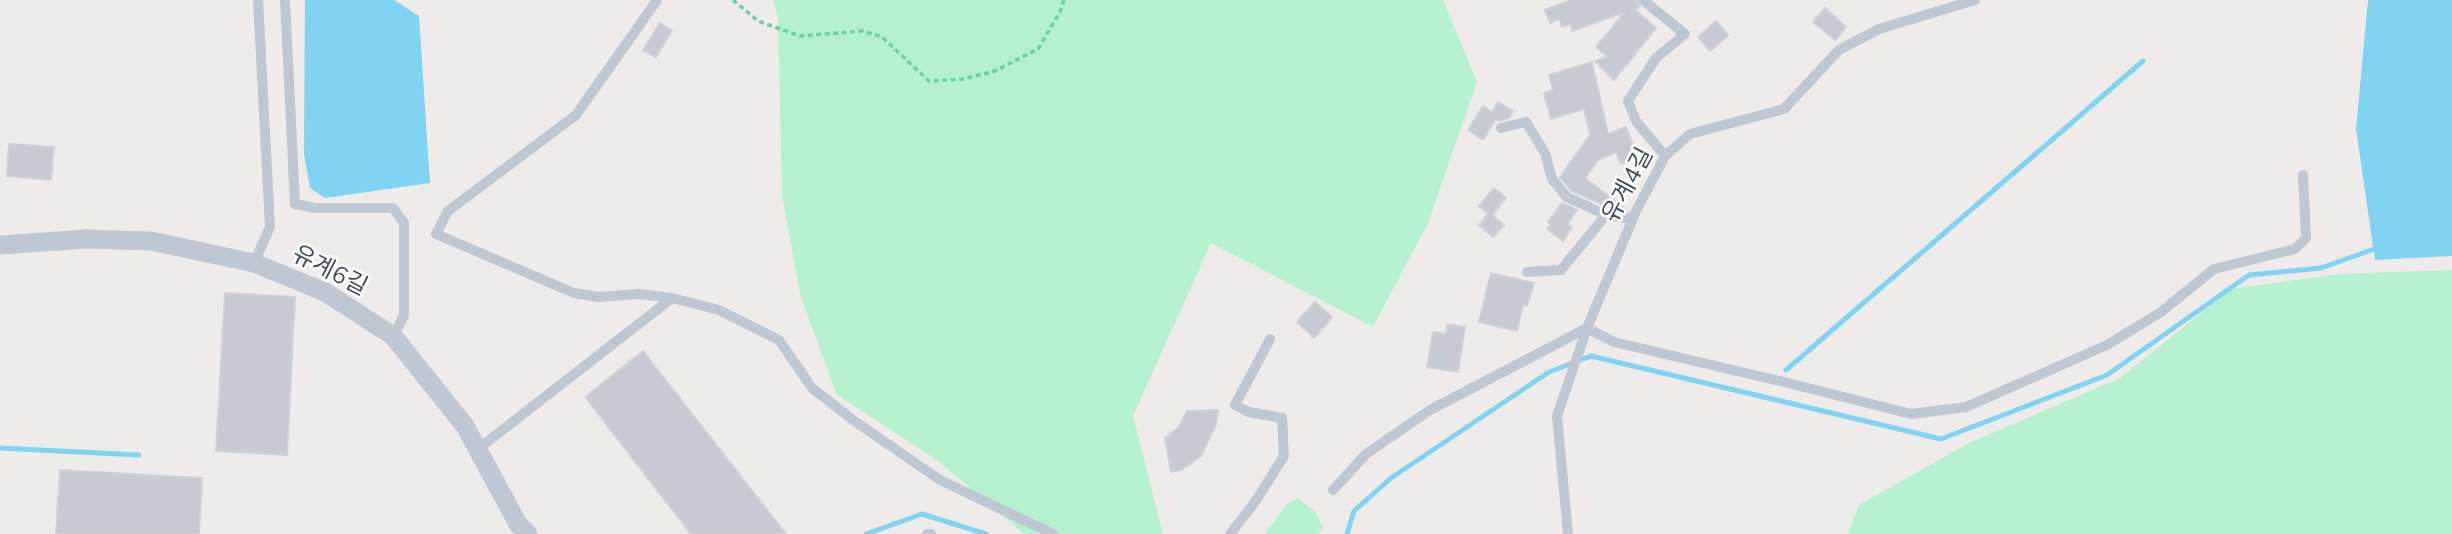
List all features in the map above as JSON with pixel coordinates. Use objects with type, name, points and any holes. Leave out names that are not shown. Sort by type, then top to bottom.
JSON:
[{"type":"street","name":"유계6길","points":[[0,245],[87,239],[152,241],[254,263],[325,292],[393,336],[465,426],[520,531]]},
{"type":"lane","points":[[254,263],[270,227],[258,0]]},
{"type":"lane","points":[[285,0],[295,204],[315,208],[393,208],[404,223],[404,316],[393,336]]},
{"type":"lane","points":[[657,0],[576,115],[448,211],[436,234],[575,293],[598,297],[639,294],[672,298],[719,310],[779,340],[812,388],[853,421],[940,480],[1053,534]]},
{"type":"lane","points":[[1643,0],[1685,34],[1656,58],[1628,100],[1636,121],[1665,156]]},
{"type":"lane","name":"유계4길","points":[[1568,534],[1557,416],[1587,328],[1633,219],[1665,156],[1690,134],[1784,108],[1839,50],[1879,29],[1975,0]]},
{"type":"lane","points":[[1501,128],[1526,122],[1545,153],[1552,179],[1567,197],[1606,215],[1633,219]]},
{"type":"lane","points":[[1333,490],[1366,454],[1430,410],[1587,328],[1614,342],[1912,414],[1966,407],[2107,345],[2161,312],[2214,269],[2295,249],[2306,238],[2303,175]]},
{"type":"lane","points":[[1527,272],[1561,270],[1606,215]]},
{"type":"lane","points":[[478,449],[672,298]]},
{"type":"lane","points":[[1230,534],[1255,502],[1284,456],[1282,418],[1250,412],[1235,405],[1270,339]]},
{"type":"path","points":[[733,0],[758,21],[800,36],[863,31],[882,37],[929,81],[963,79],[995,71],[1038,49],[1064,0]]},
{"type":"green space","points":[[773,0],[1443,0],[1477,82],[1428,223],[1373,327],[1211,243],[1133,416],[1163,534],[1024,534],[937,460],[837,395],[801,298],[782,196],[778,18]]},
{"type":"green space","points":[[2452,270],[2452,534],[1848,534],[1859,505],[1969,443],[2120,378],[2231,289],[2340,274]]},
{"type":"green space","points":[[1298,498],[1315,512],[1323,528],[1318,534],[1265,534],[1287,504]]},
{"type":"water","points":[[305,0],[394,0],[419,16],[430,183],[325,198],[310,188],[304,154]]},
{"type":"water","points":[[2368,0],[2452,0],[2452,256],[2375,260],[2356,129]]},
{"type":"building","points":[[1571,0],[1636,0],[1640,7],[1634,9],[1656,28],[1614,80],[1595,61],[1608,57],[1596,47],[1625,12],[1572,31],[1570,24],[1562,27],[1560,19],[1550,23],[1545,10]]},
{"type":"building","points":[[1825,8],[1846,27],[1835,40],[1813,22]]},
{"type":"building","points":[[1716,21],[1728,35],[1710,51],[1698,37]]},
{"type":"building","points":[[660,23],[672,31],[656,57],[643,50]]},
{"type":"building","points":[[1592,62],[1608,134],[1626,127],[1638,157],[1621,164],[1616,152],[1598,160],[1585,178],[1628,211],[1614,209],[1572,191],[1560,177],[1590,135],[1584,109],[1551,119],[1544,93],[1553,90],[1549,75]]},
{"type":"building","points":[[1498,102],[1513,111],[1509,118],[1499,121],[1496,119],[1483,140],[1468,130],[1483,106],[1492,112]]},
{"type":"building","points":[[9,144],[54,147],[51,180],[7,176]]},
{"type":"building","points":[[1494,188],[1506,198],[1492,215],[1504,225],[1493,237],[1479,225],[1488,214],[1479,206]]},
{"type":"building","points":[[1562,203],[1577,210],[1567,224],[1572,227],[1563,241],[1547,229],[1551,224],[1548,222]]},
{"type":"building","points":[[1491,273],[1534,283],[1527,306],[1523,305],[1517,331],[1479,322]]},
{"type":"building","points":[[225,293],[295,297],[287,455],[216,451]]},
{"type":"building","points":[[1315,302],[1332,317],[1314,338],[1297,322]]},
{"type":"building","points":[[1447,324],[1465,327],[1458,372],[1427,367],[1433,332],[1446,334]]},
{"type":"building","points":[[643,351],[786,534],[691,534],[585,397]]},
{"type":"building","points":[[1218,410],[1216,424],[1201,456],[1183,469],[1171,472],[1165,438],[1179,427],[1187,411]]},
{"type":"building","points":[[60,470],[202,478],[199,534],[56,534]]},
{"type":"waterway","points":[[1786,370],[2143,61]]},
{"type":"waterway","points":[[1347,534],[1354,511],[1391,478],[1549,372],[1591,356],[1941,439],[2107,375],[2249,275],[2321,268],[2374,249]]},
{"type":"waterway","points":[[0,448],[139,455]]},
{"type":"waterway","points":[[866,534],[922,514],[986,534]]}]
